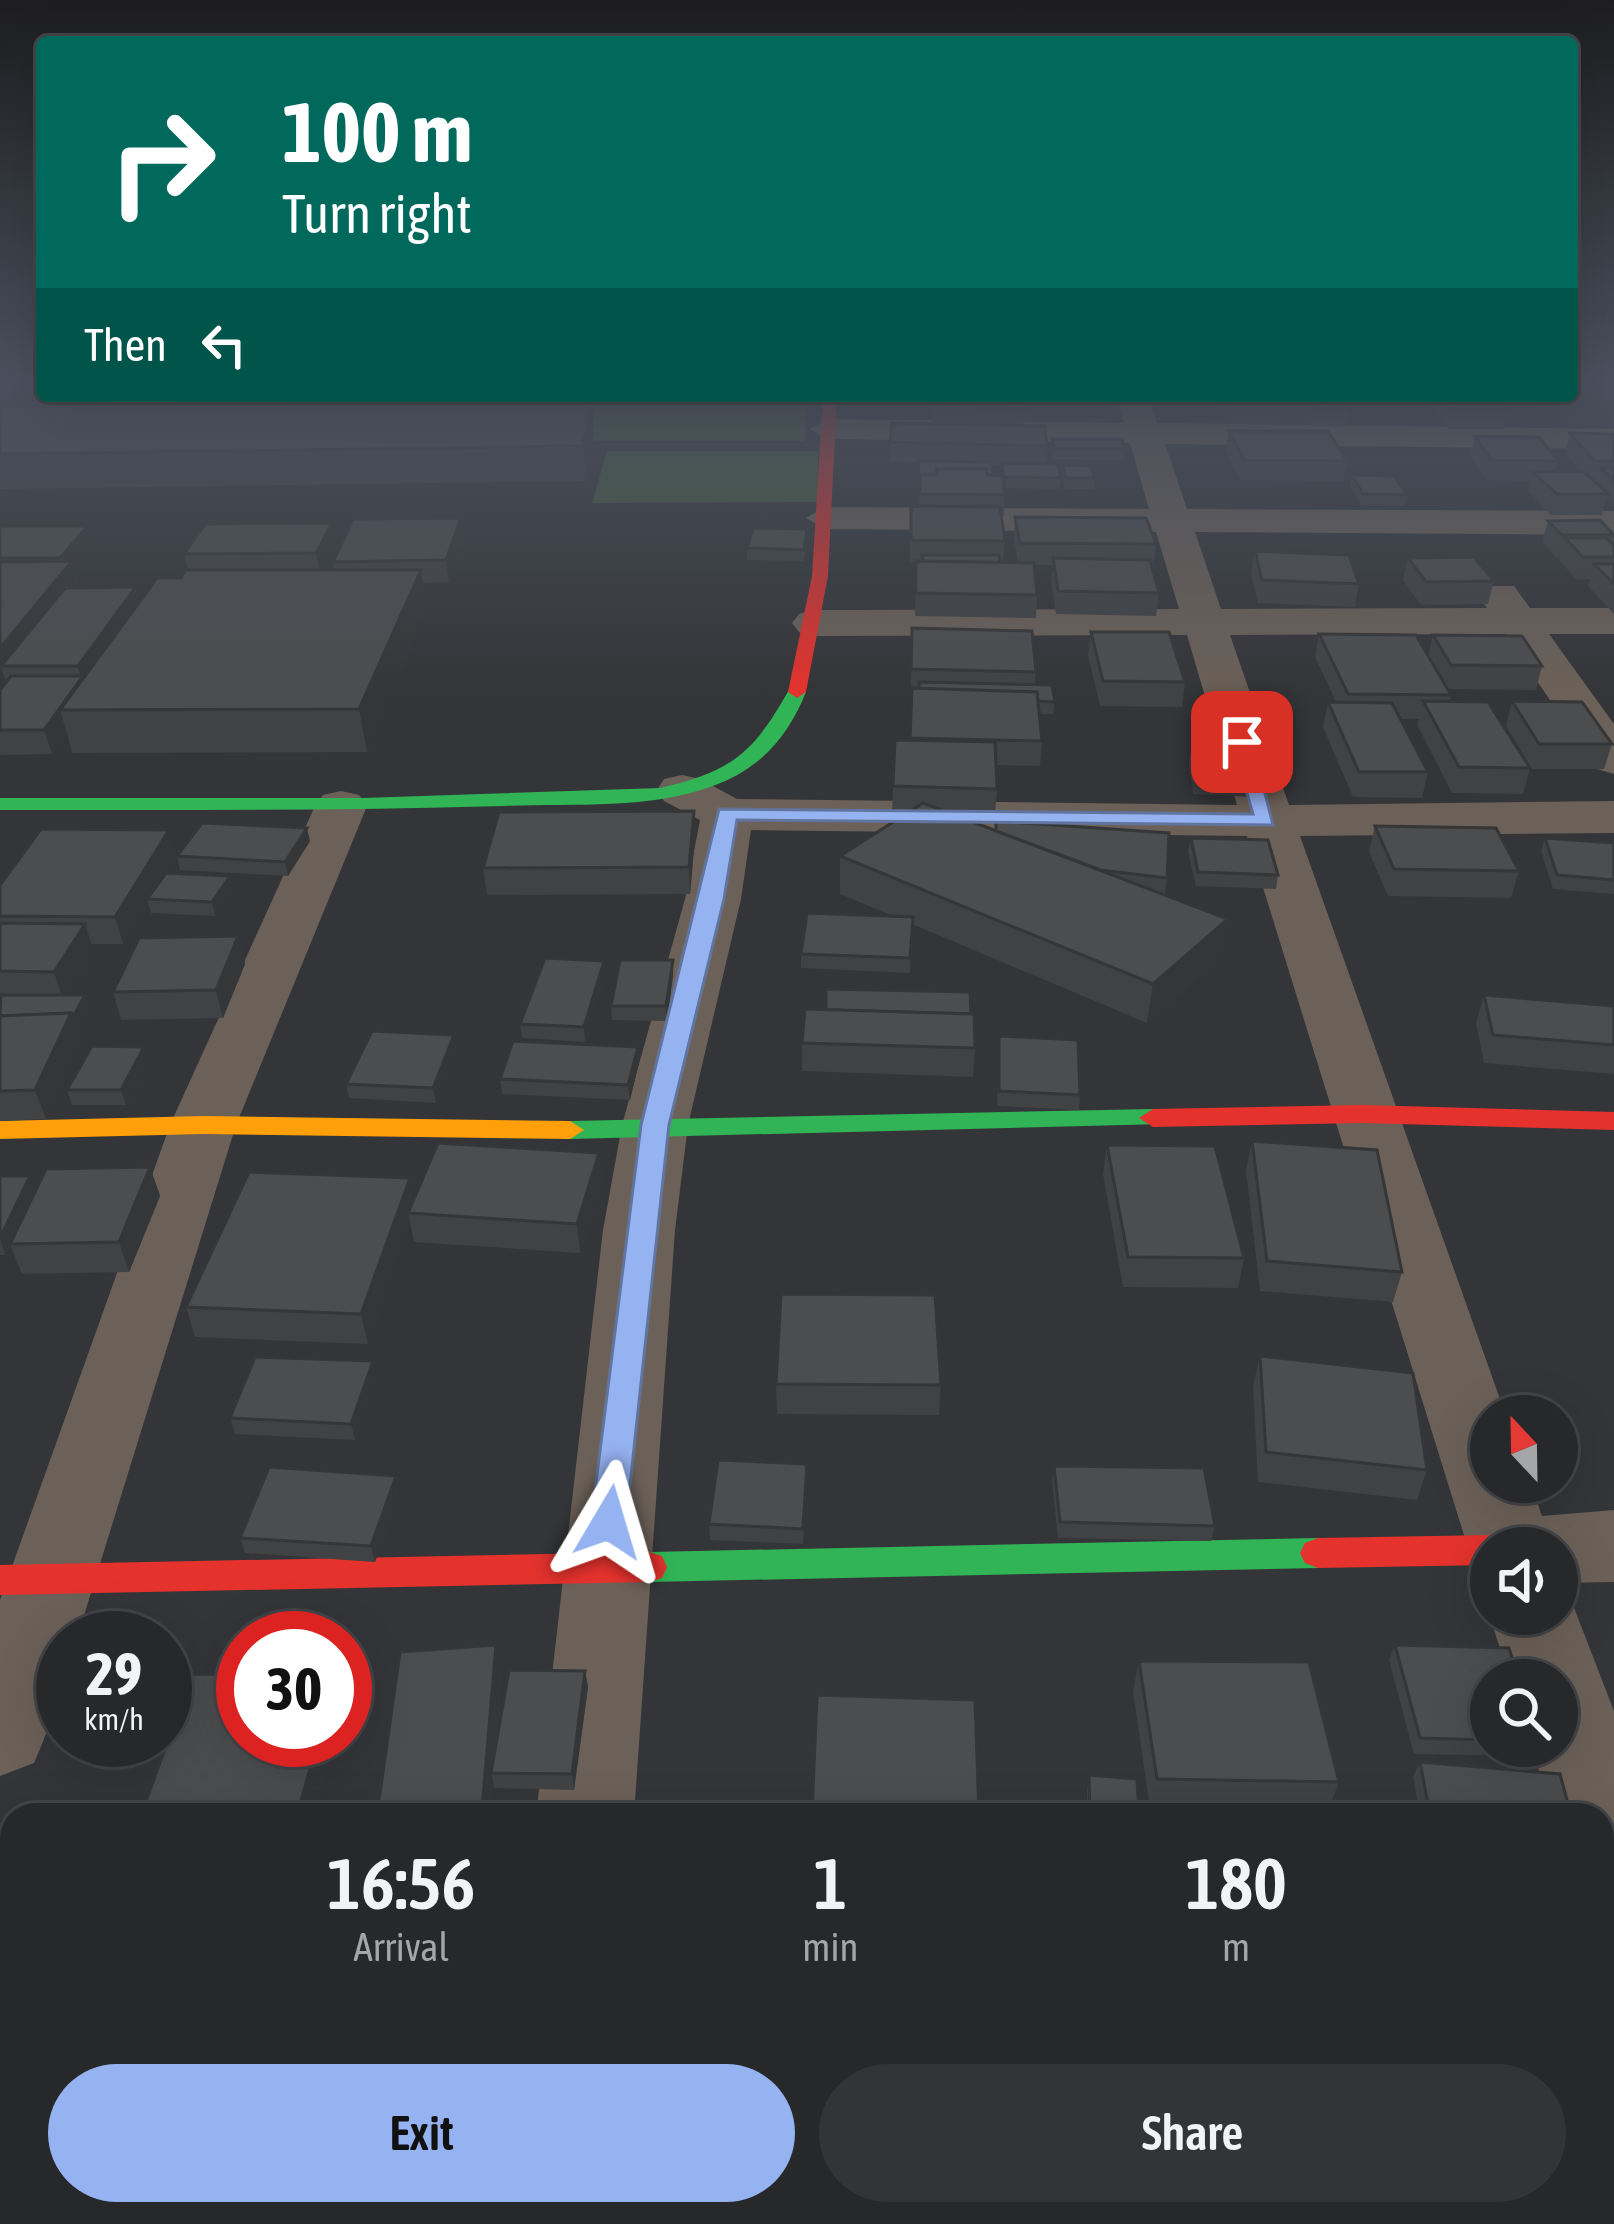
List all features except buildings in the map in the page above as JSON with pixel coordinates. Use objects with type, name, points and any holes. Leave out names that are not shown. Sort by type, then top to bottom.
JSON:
[{"type":"street","points":[[704,802],[771,744],[795,699],[814,623],[826,487]]},
{"type":"street","points":[[1161,487],[1362,1114],[1504,1527]]},
{"type":"street","points":[[1424,487],[1614,759]]},
{"type":"street","points":[[825,518],[1614,523]]},
{"type":"street","points":[[814,623],[1614,621]]},
{"type":"street","points":[[586,1803],[604,1565],[655,1125],[712,899],[704,802]]},
{"type":"street","points":[[0,804],[704,802],[1266,821],[1614,818]]},
{"type":"street","points":[[0,1733],[26,1578],[202,1124],[341,806]]},
{"type":"street","points":[[0,1130],[202,1124],[577,1130],[1362,1114],[1614,1120]]},
{"type":"street","points":[[1578,1547],[1614,1546]]},
{"type":"street","points":[[26,1578],[1470,1550]]},
{"type":"street","points":[[1578,1743],[1599,1803]]},
{"type":"green space","points":[[597,487],[818,487],[818,502],[592,503]]},
{"type":"traffic: fast","points":[[0,804],[363,804],[660,794],[706,782],[744,763],[775,734],[797,692]]},
{"type":"traffic: fast","points":[[570,1130],[1153,1118]]},
{"type":"traffic: fast","points":[[649,1567],[1318,1553]]},
{"type":"traffic: slow","points":[[0,1130],[203,1125],[570,1130]]},
{"type":"traffic: jam","points":[[797,692],[820,576],[825,487]]},
{"type":"traffic: jam","points":[[1153,1118],[1362,1114],[1614,1121]]},
{"type":"traffic: jam","points":[[1318,1553],[1470,1550]]},
{"type":"traffic: jam","points":[[0,1580],[649,1567]]},
{"type":"route","points":[[609,1522],[637,1289],[639,1230],[655,1125],[712,899],[727,814],[1266,821],[1242,742]]}]
